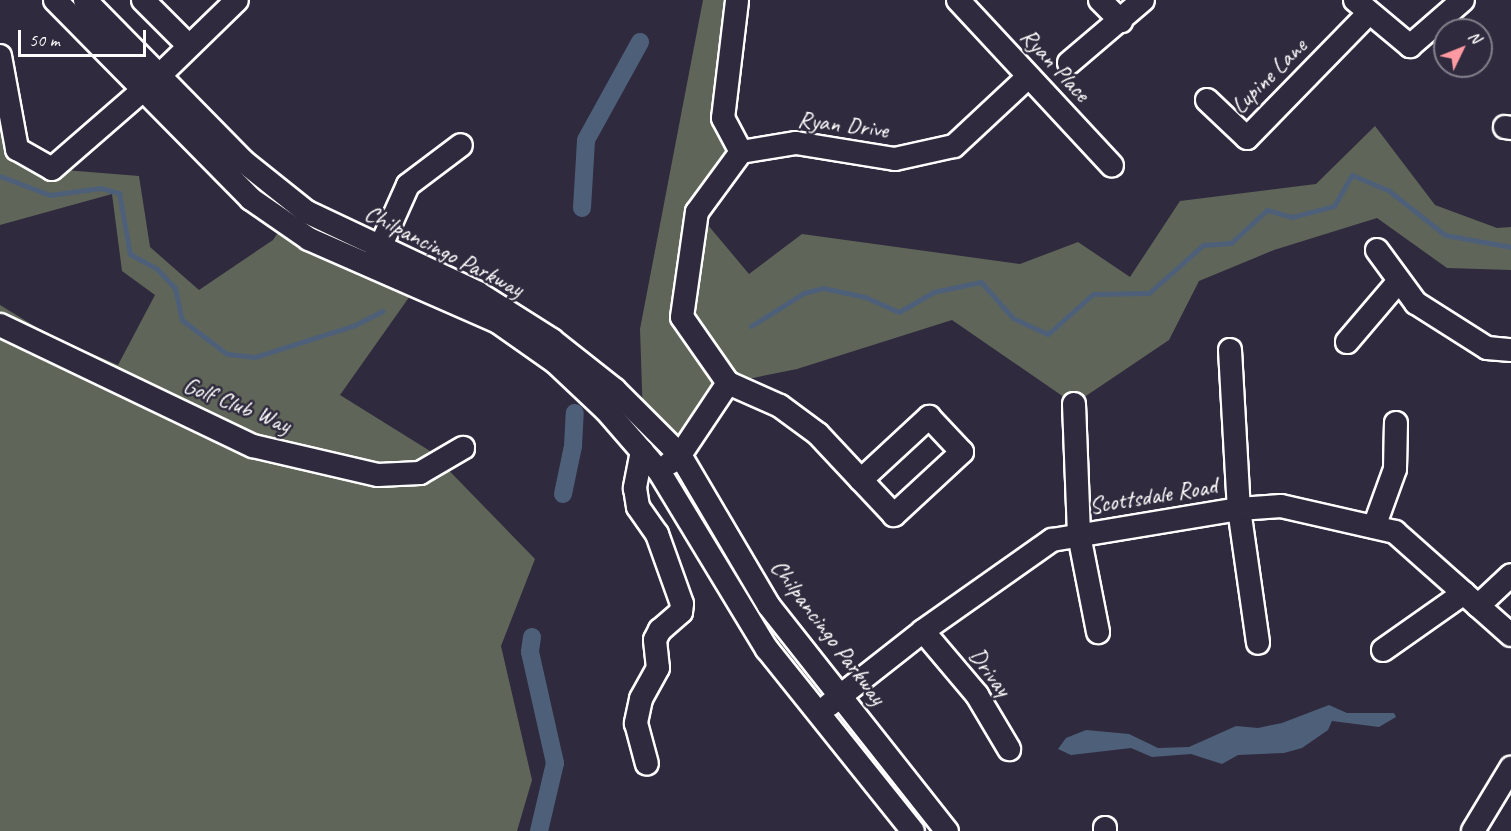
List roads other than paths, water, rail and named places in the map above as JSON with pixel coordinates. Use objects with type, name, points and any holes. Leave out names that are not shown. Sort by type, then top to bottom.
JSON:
[{"type":"street","name":"Chilpancingo Parkway","points":[[55,0],[141,92],[251,199],[309,239],[498,322],[555,362],[607,411],[659,471],[767,649],[913,831]]},
{"type":"street","name":"Chilpancingo Parkway","points":[[85,0],[243,161],[307,212],[478,293],[552,340],[615,390],[680,455],[769,606],[947,831]]},
{"type":"street","points":[[143,0],[188,45]]},
{"type":"street","points":[[0,56],[17,149],[52,169],[160,75],[188,45],[237,0]]},
{"type":"street","name":"Ryan Place","points":[[958,0],[1112,166]]},
{"type":"street","points":[[1100,0],[1121,21]]},
{"type":"street","points":[[1069,63],[1143,0]]},
{"type":"street","points":[[1362,7],[1410,46],[1463,0]]},
{"type":"street","points":[[737,2],[723,118],[741,152],[697,212],[682,318],[728,383],[780,406],[818,434],[861,480]]},
{"type":"street","name":"Lupine Lane","points":[[1208,100],[1247,138],[1362,7]]},
{"type":"street","name":"Ryan Drive","points":[[741,152],[796,143],[895,159],[954,146],[1028,77]]},
{"type":"street","points":[[369,267],[382,248],[408,185],[461,145]]},
{"type":"street","points":[[1377,250],[1416,303],[1486,348],[1511,350]]},
{"type":"street","points":[[1347,342],[1399,281]]},
{"type":"street","name":"Golf Club Way","points":[[0,325],[253,446],[378,475],[420,472],[463,448]]},
{"type":"street","points":[[1230,350],[1239,509],[1258,643]]},
{"type":"street","points":[[659,471],[680,455],[728,383]]},
{"type":"street","points":[[1074,405],[1079,535],[1098,632]]},
{"type":"street","points":[[1374,527],[1395,469],[1396,423]]},
{"type":"street","points":[[642,451],[635,488],[638,507],[657,534],[682,604],[681,612],[660,630],[655,640],[658,668],[641,699],[636,723],[647,764]]},
{"type":"street","name":"Scottsdale Road","points":[[819,713],[923,631],[1052,540],[1239,509],[1281,506],[1395,532],[1511,635]]},
{"type":"street","points":[[1383,650],[1511,574]]},
{"type":"street","name":"Drivay","points":[[923,631],[977,695],[1009,749]]},
{"type":"street","points":[[1473,831],[1511,768]]},
{"type":"water","points":[[1329,705],[1347,713],[1394,713],[1396,717],[1379,727],[1332,721],[1328,730],[1302,748],[1284,753],[1238,755],[1222,764],[1191,754],[1152,757],[1131,748],[1071,755],[1058,749],[1066,738],[1086,730],[1129,734],[1158,748],[1189,747],[1236,726],[1258,728],[1282,723]]},
{"type":"waterway","points":[[582,208],[586,140],[640,42]]},
{"type":"waterway","points":[[751,326],[804,293],[823,288],[865,297],[899,312],[933,292],[981,282],[1013,318],[1048,334],[1093,294],[1149,293],[1203,245],[1231,243],[1267,210],[1292,217],[1334,206],[1352,175],[1388,190],[1445,235],[1511,247]]},
{"type":"waterway","points":[[0,176],[50,195],[101,188],[119,193],[130,254],[157,269],[175,288],[182,320],[227,354],[255,357],[355,325],[383,311]]},
{"type":"waterway","points":[[563,494],[573,446],[575,413]]},
{"type":"waterway","points":[[532,637],[530,652],[555,763],[539,831]]}]
